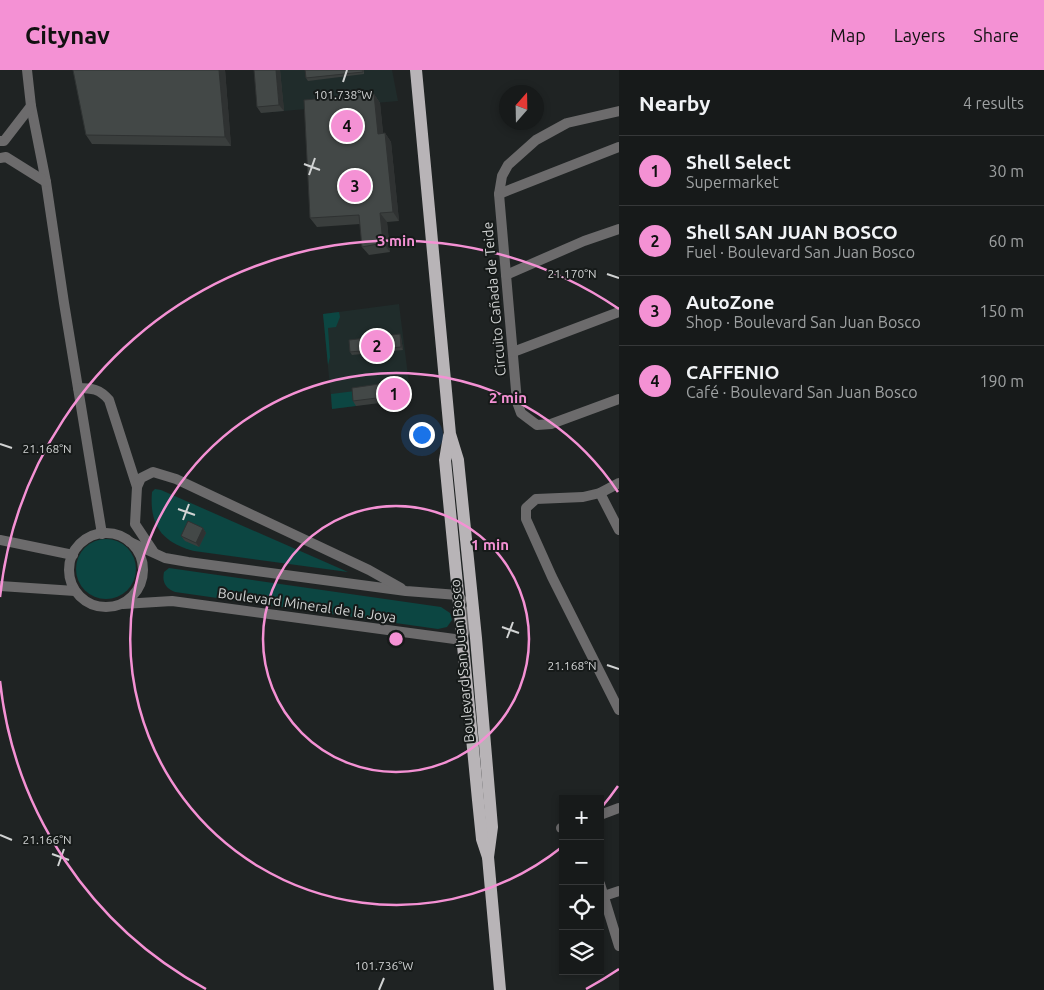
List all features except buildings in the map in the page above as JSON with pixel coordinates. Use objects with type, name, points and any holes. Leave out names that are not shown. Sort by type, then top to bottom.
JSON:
[{"type":"main road","name":"Boulevard San Juan Bosco","points":[[416,70],[450,434],[458,460],[476,638],[492,827],[488,857],[500,990]]},
{"type":"main road","name":"Boulevard San Juan Bosco","points":[[450,434],[446,460],[462,640],[482,839],[488,857]]},
{"type":"street","points":[[27,70],[31,106],[46,182],[102,534]]},
{"type":"street","points":[[31,106],[2,141],[3,158],[46,182]]},
{"type":"street","name":"Circuito Cañada de Teide","points":[[619,111],[573,120],[536,140],[504,170],[499,194],[517,402],[521,412],[537,425],[551,424],[619,398]]},
{"type":"street","points":[[499,194],[619,147]]},
{"type":"street","points":[[506,275],[584,241],[619,229]]},
{"type":"street","points":[[513,352],[619,312]]},
{"type":"street","points":[[78,388],[95,389],[103,393],[109,400],[137,487]]},
{"type":"street","points":[[155,553],[135,524],[137,487],[141,478],[149,472],[169,477],[369,570],[406,591]]},
{"type":"street","points":[[619,483],[600,493],[583,497],[536,499],[526,508],[526,519],[552,576],[619,710]]},
{"type":"street","points":[[600,493],[619,530]]},
{"type":"street","points":[[102,534],[122,536],[130,542],[142,559],[143,574],[138,589],[123,604],[102,607],[83,599],[70,580],[69,567],[72,555],[80,544],[90,537],[102,534]]},
{"type":"street","points":[[0,540],[72,555]]},
{"type":"street","name":"Boulevard Mineral de la Joya","points":[[130,542],[165,558],[188,562],[406,591],[458,595]]},
{"type":"street","points":[[0,586],[76,591]]},
{"type":"street","points":[[458,595],[466,604],[476,638]]},
{"type":"street","points":[[462,640],[469,616],[471,596]]},
{"type":"street","name":"Boulevard Mineral de la Joya","points":[[123,604],[172,601],[462,640]]},
{"type":"street","points":[[604,814],[619,808]]},
{"type":"street","points":[[619,891],[604,896],[619,946]]},
{"type":"shaded area","points":[[258,70],[392,70],[398,101],[261,113]]},
{"type":"shaded area","points":[[399,304],[411,399],[332,409],[323,314]]},
{"type":"shaded area","points":[[339,312],[340,317],[336,327],[328,328],[330,357],[328,365],[323,314]]},
{"type":"shaded area","points":[[355,391],[356,406],[332,409],[331,394]]},
{"type":"shaded area","points":[[155,489],[348,572],[183,548],[166,538],[156,524],[152,504],[152,492]]},
{"type":"shaded area","points":[[106,539],[122,544],[127,548],[131,553],[136,569],[131,585],[127,590],[122,594],[106,599],[90,594],[85,590],[81,585],[76,569],[81,553],[85,548],[90,544]]},
{"type":"shaded area","points":[[169,568],[441,607],[450,613],[452,620],[447,627],[438,629],[175,592],[167,587],[163,579],[164,572]]},
{"type":"place","name":"CAFFENIO","points":[[347,126]]},
{"type":"place","name":"AutoZone","points":[[355,186]]},
{"type":"place","name":"Shell SAN JUAN BOSCO","points":[[377,346]]},
{"type":"place","name":"Shell Select","points":[[394,394]]}]
